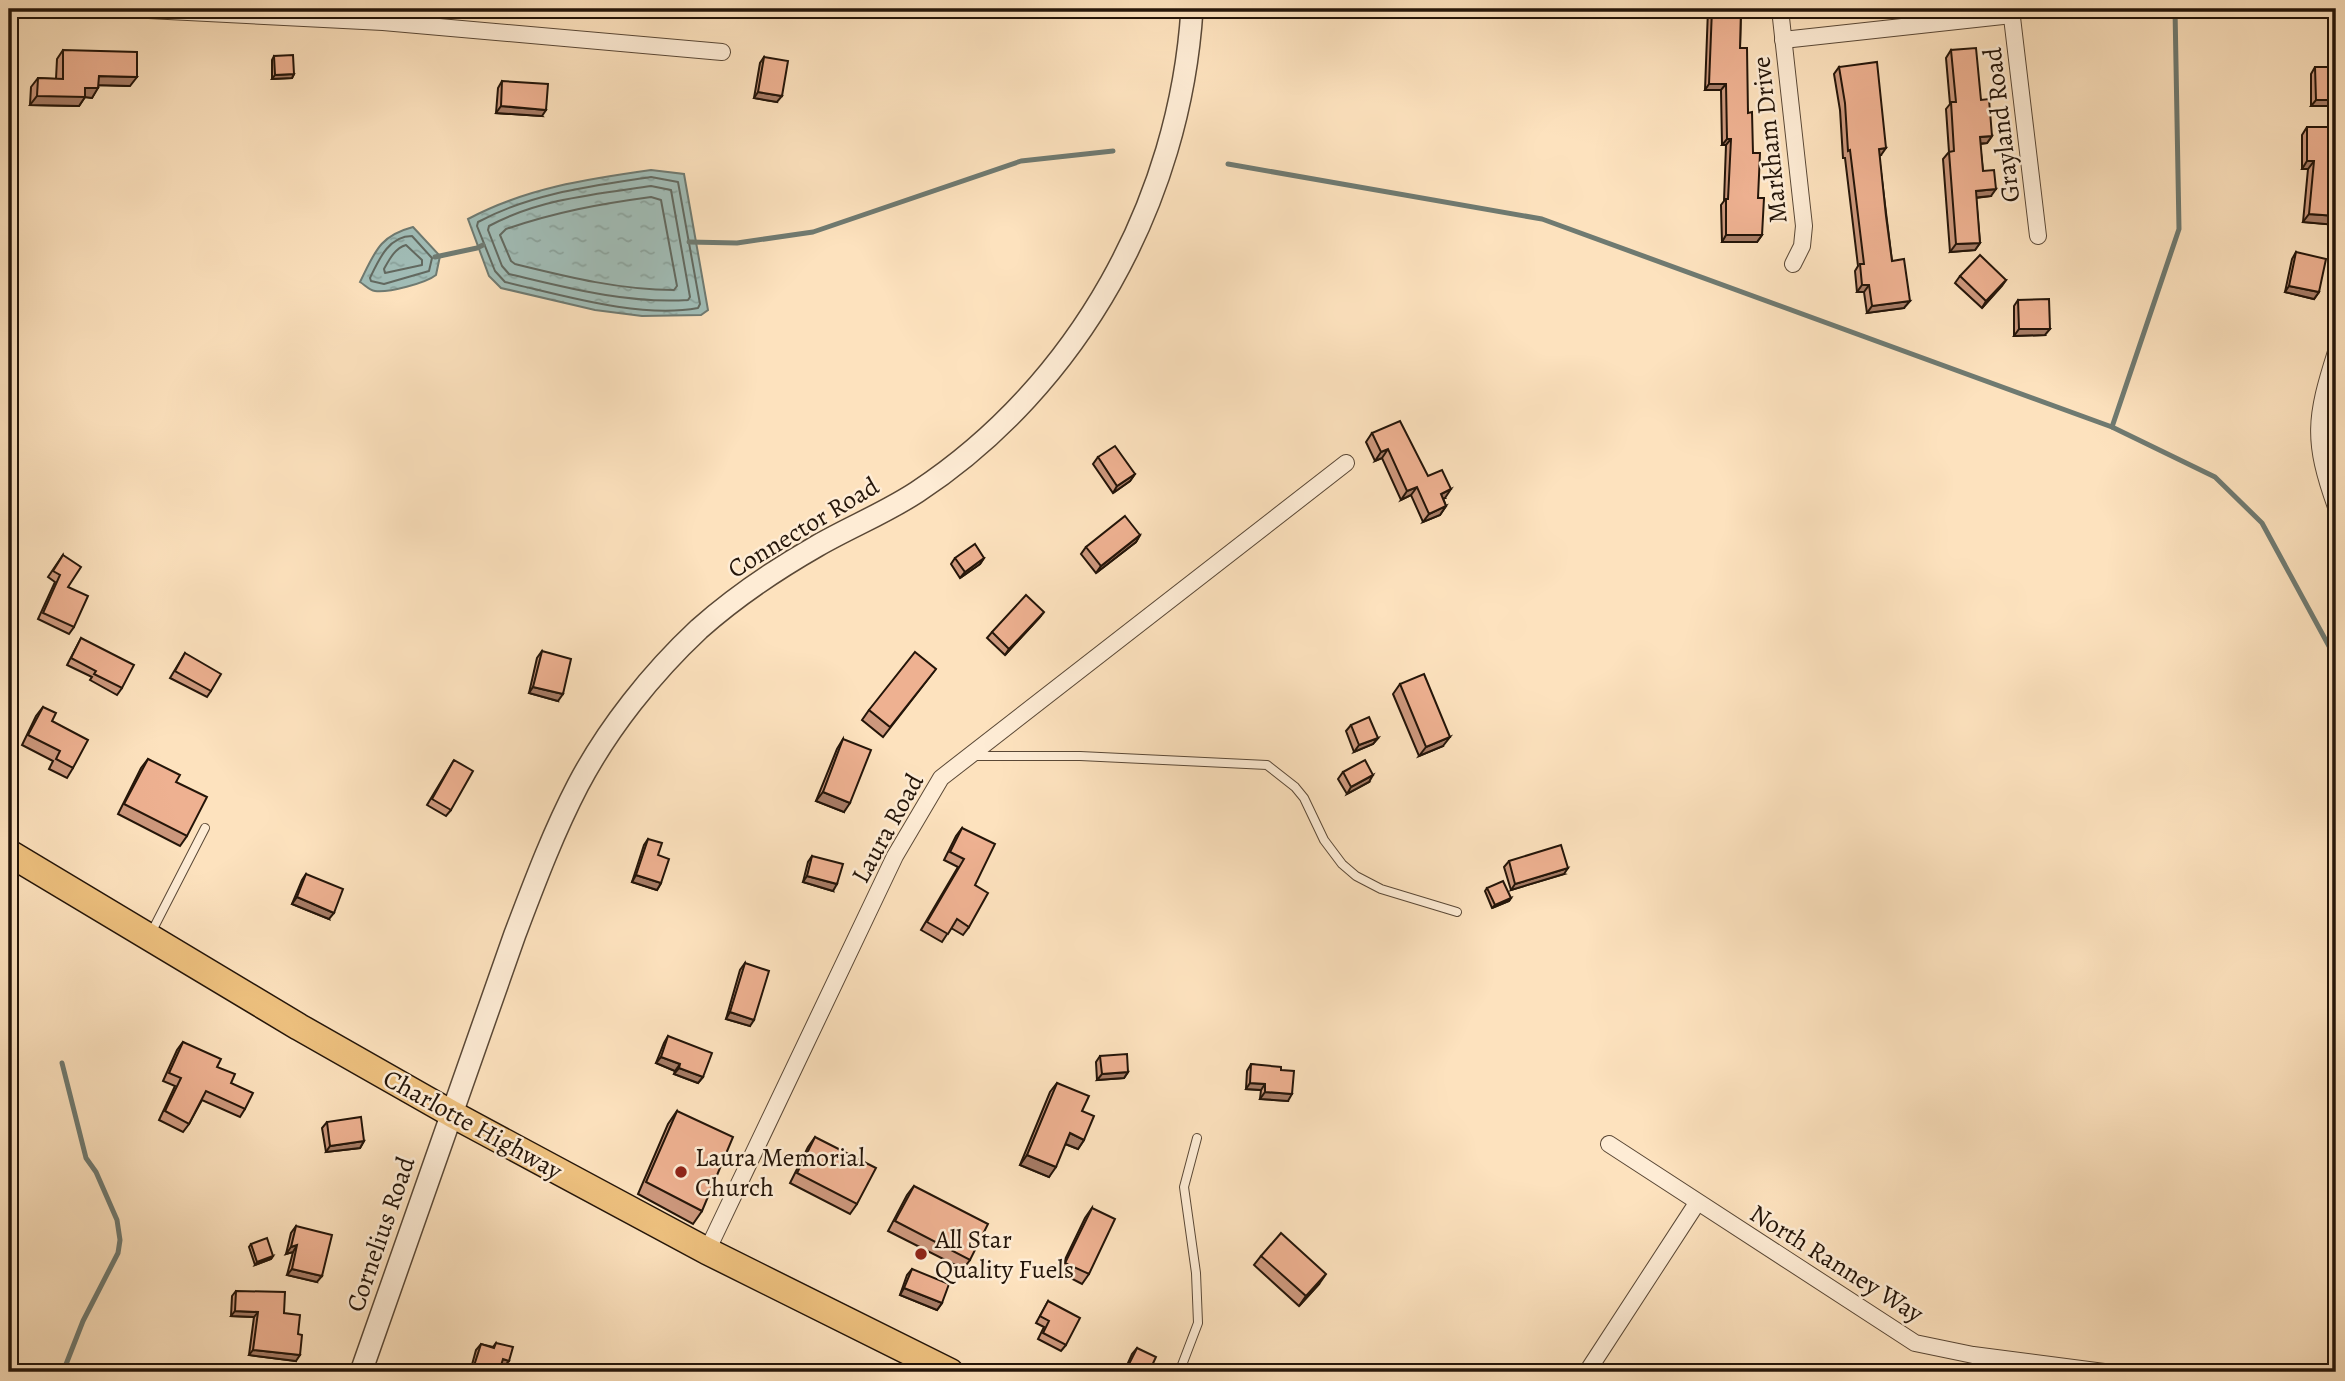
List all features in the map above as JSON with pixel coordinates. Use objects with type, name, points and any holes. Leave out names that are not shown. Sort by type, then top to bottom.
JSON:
[{"type":"main road","name":"Charlotte Highway","points":[[9,853],[299,1027],[452,1114],[707,1251],[950,1372]]},
{"type":"street","points":[[129,9],[383,22],[722,52]]},
{"type":"street","name":"Connector Road","points":[[452,1114],[542,863],[578,784],[624,713],[699,630],[735,600],[818,545],[916,492],[964,457],[1018,407],[1093,314],[1131,246],[1164,167],[1188,65],[1192,9]]},
{"type":"street","name":"Markham Drive","points":[[1780,9],[1804,226],[1802,246],[1793,264]]},
{"type":"street","points":[[1783,40],[2012,12]]},
{"type":"street","name":"Grayland Road","points":[[2012,12],[2038,236]]},
{"type":"street","points":[[2336,352],[2321,398],[2318,434],[2322,468],[2336,507]]},
{"type":"street","name":"Laura Road","points":[[707,1251],[895,856],[941,778],[1346,463]]},
{"type":"street","name":"Cornelius Road","points":[[361,1372],[452,1114]]},
{"type":"street","name":"North Ranney Way","points":[[1609,1144],[1915,1343],[1973,1355],[2104,1372]]},
{"type":"street","points":[[1587,1372],[1698,1203]]},
{"type":"lane","points":[[971,755],[1080,756],[1267,765],[1304,798],[1324,840],[1342,864],[1356,876],[1381,889],[1457,912]]},
{"type":"lane","points":[[149,937],[205,828]]},
{"type":"lane","points":[[1177,1372],[1198,1323],[1196,1273],[1184,1186],[1197,1138]]},
{"type":"water","points":[[651,170],[684,174],[708,310],[701,315],[642,316],[595,310],[501,288],[489,276],[468,219],[490,208],[557,186]]},
{"type":"water","points":[[413,227],[440,256],[436,275],[416,284],[381,291],[371,290],[360,282],[374,254],[385,240]]},
{"type":"building","points":[[1712,9],[1741,9],[1740,48],[1747,48],[1748,113],[1752,112],[1753,153],[1760,153],[1758,198],[1764,198],[1762,235],[1726,235],[1731,139],[1727,139],[1726,84],[1709,84]]},
{"type":"building","points":[[1976,48],[1981,100],[1989,99],[1992,136],[1980,137],[1983,171],[1994,170],[1996,189],[1976,191],[1980,243],[1956,244],[1949,152],[1954,151],[1951,102],[1956,102],[1951,50]]},
{"type":"building","points":[[63,50],[137,52],[137,77],[99,76],[98,88],[85,88],[85,97],[37,96],[38,78],[63,79]]},
{"type":"building","points":[[293,55],[294,74],[275,75],[274,56]]},
{"type":"building","points":[[9,56],[13,56],[13,76],[9,76]]},
{"type":"building","points":[[764,57],[788,61],[782,96],[758,92]]},
{"type":"building","points":[[1877,62],[1886,148],[1879,149],[1892,261],[1904,259],[1910,301],[1872,306],[1869,285],[1862,285],[1860,264],[1864,264],[1839,67]]},
{"type":"building","points":[[2315,67],[2336,67],[2336,100],[2316,100]]},
{"type":"building","points":[[502,81],[548,84],[546,110],[501,106]]},
{"type":"building","points":[[2307,127],[2336,127],[2336,216],[2309,214],[2314,161],[2307,161]]},
{"type":"building","points":[[2296,252],[2326,259],[2319,292],[2289,286]]},
{"type":"building","points":[[1980,255],[2006,280],[1986,301],[1960,276]]},
{"type":"building","points":[[2049,299],[2050,329],[2019,329],[2018,300]]},
{"type":"building","points":[[1400,421],[1428,476],[1442,470],[1451,489],[1441,494],[1446,506],[1429,514],[1417,487],[1407,491],[1388,449],[1381,452],[1372,433]]},
{"type":"building","points":[[1115,446],[1135,474],[1117,486],[1098,457]]},
{"type":"building","points":[[1125,516],[1140,535],[1101,566],[1086,547]]},
{"type":"building","points":[[975,544],[984,558],[965,572],[955,558]]},
{"type":"building","points":[[63,555],[81,567],[68,587],[88,596],[74,627],[43,613],[60,575],[53,571]]},
{"type":"building","points":[[1026,595],[1044,612],[1009,649],[992,632]]},
{"type":"building","points":[[81,638],[134,665],[122,688],[94,674],[96,671],[71,658]]},
{"type":"building","points":[[542,651],[571,659],[563,694],[533,687]]},
{"type":"building","points":[[915,652],[936,669],[890,727],[869,710]]},
{"type":"building","points":[[185,653],[221,674],[211,691],[175,671]]},
{"type":"building","points":[[1424,674],[1450,737],[1426,747],[1400,684]]},
{"type":"building","points":[[43,707],[56,713],[52,721],[88,740],[73,768],[56,759],[60,751],[28,735]]},
{"type":"building","points":[[1369,717],[1378,738],[1359,745],[1351,725]]},
{"type":"building","points":[[843,739],[871,750],[850,803],[823,792]]},
{"type":"building","points":[[148,759],[180,775],[176,782],[207,797],[187,836],[124,804]]},
{"type":"building","points":[[454,760],[473,771],[451,810],[432,799]]},
{"type":"building","points":[[1365,760],[1373,775],[1351,787],[1343,772]]},
{"type":"building","points":[[2332,815],[2336,815],[2336,838]]},
{"type":"building","points":[[962,828],[995,844],[975,885],[988,893],[969,927],[957,919],[948,934],[927,922],[964,859],[950,852]]},
{"type":"building","points":[[648,839],[662,843],[658,855],[669,859],[661,883],[636,875]]},
{"type":"building","points":[[1561,845],[1568,868],[1515,884],[1509,861]]},
{"type":"building","points":[[812,856],[843,864],[837,884],[807,876]]},
{"type":"building","points":[[306,874],[343,889],[334,913],[297,897]]},
{"type":"building","points":[[1503,881],[1511,898],[1495,905],[1487,888]]},
{"type":"building","points":[[745,963],[769,971],[754,1020],[730,1012]]},
{"type":"building","points":[[668,1036],[712,1053],[703,1077],[679,1068],[680,1064],[661,1057]]},
{"type":"building","points":[[183,1042],[221,1059],[217,1067],[235,1074],[231,1083],[253,1093],[245,1109],[206,1091],[189,1124],[165,1111],[181,1078],[169,1073]]},
{"type":"building","points":[[1127,1054],[1128,1072],[1102,1074],[1100,1056]]},
{"type":"building","points":[[1251,1064],[1294,1071],[1292,1094],[1265,1092],[1265,1084],[1250,1083]]},
{"type":"building","points":[[1057,1083],[1089,1096],[1082,1111],[1094,1116],[1084,1140],[1070,1133],[1056,1167],[1027,1155]]},
{"type":"building","name":"Laura Memorial Church","points":[[677,1111],[733,1137],[702,1211],[646,1182]]},
{"type":"building","points":[[361,1117],[364,1141],[330,1146],[327,1122]]},
{"type":"building","points":[[815,1137],[876,1168],[857,1204],[797,1173]]},
{"type":"building","points":[[914,1186],[988,1224],[970,1260],[895,1221]]},
{"type":"building","points":[[1092,1208],[1115,1219],[1089,1274],[1065,1263]]},
{"type":"building","points":[[296,1226],[332,1235],[322,1276],[292,1269],[297,1245],[291,1247]]},
{"type":"building","points":[[1281,1233],[1326,1274],[1306,1296],[1261,1256]]},
{"type":"building","points":[[267,1238],[273,1256],[257,1262],[251,1244]]},
{"type":"building","points":[[912,1269],[949,1284],[942,1303],[904,1288]]},
{"type":"building","points":[[236,1291],[285,1292],[284,1313],[300,1315],[300,1355],[253,1350],[258,1312],[235,1311]]},
{"type":"building","points":[[1048,1301],[1080,1318],[1066,1345],[1043,1333],[1049,1321],[1040,1316]]},
{"type":"building","points":[[496,1343],[513,1347],[509,1361],[503,1359],[499,1372],[472,1372],[481,1344],[494,1348]]},
{"type":"building","points":[[1137,1348],[1156,1357],[1149,1372],[1125,1372]]},
{"type":"waterway","points":[[2112,427],[2179,229],[2175,9]]},
{"type":"waterway","points":[[689,242],[737,243],[813,232],[1021,161],[1113,151]]},
{"type":"waterway","points":[[1228,164],[1542,219],[2112,427],[2215,477],[2262,523],[2336,659]]},
{"type":"waterway","points":[[435,257],[483,245]]},
{"type":"waterway","points":[[62,1063],[86,1158],[96,1172],[117,1220],[120,1240],[118,1253],[83,1321],[63,1372]]},
{"type":"place","name":"Laura Memorial Church","points":[[681,1172]]},
{"type":"place","name":"All Star Quality Fuels","points":[[921,1254]]}]
